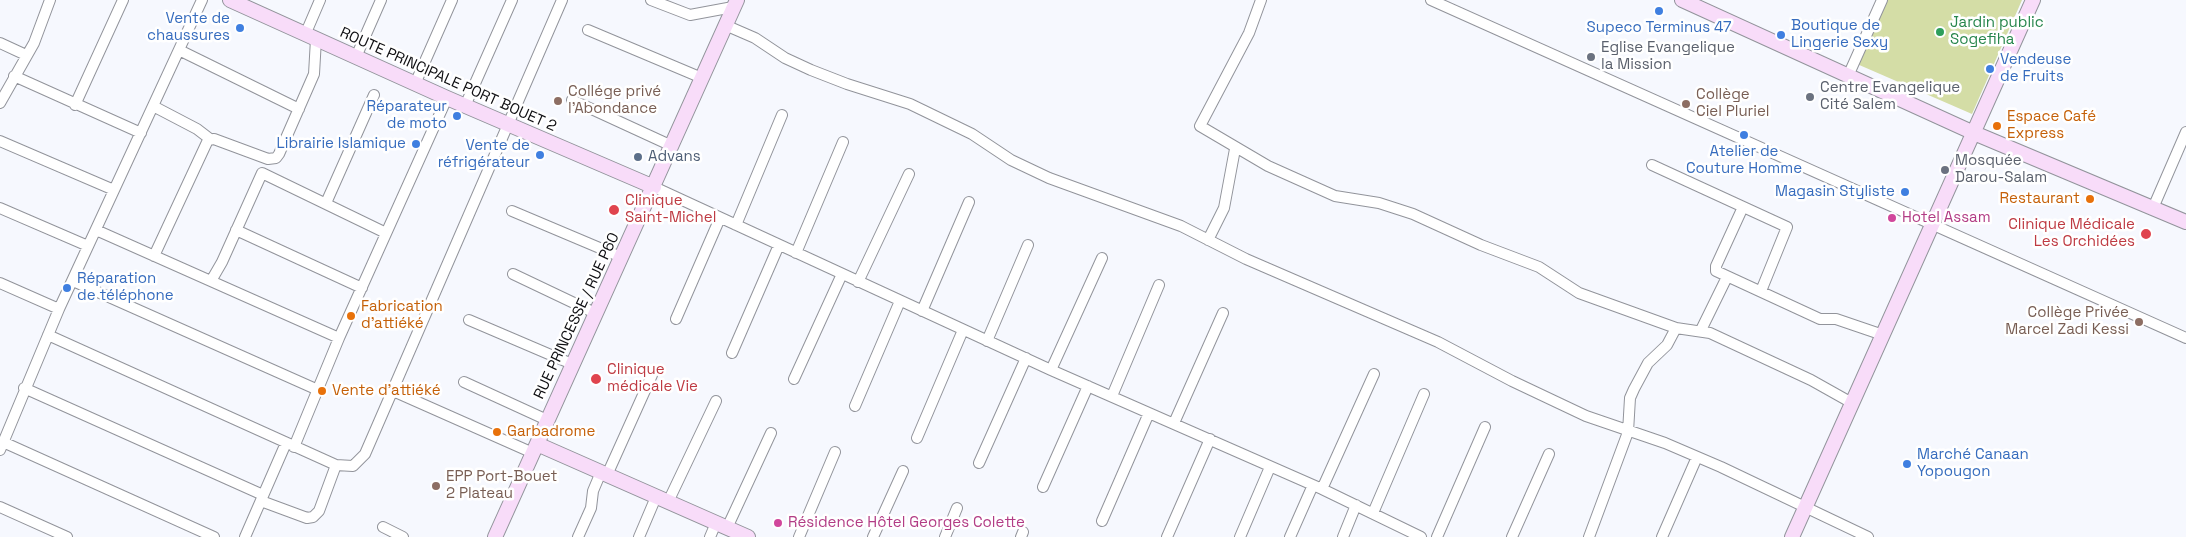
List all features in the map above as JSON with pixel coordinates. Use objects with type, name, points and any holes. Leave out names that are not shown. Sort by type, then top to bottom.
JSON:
[{"type":"street","points":[[0,103],[34,43],[50,0]]},
{"type":"street","points":[[75,105],[124,0]]},
{"type":"street","points":[[202,0],[59,309],[24,388],[2,446],[214,537]]},
{"type":"street","name":"ROUTE PRINCIPALE PORT BOUET 2","points":[[230,0],[248,3],[310,37],[654,187]]},
{"type":"street","points":[[153,106],[197,129],[210,139],[268,159],[276,158],[314,74],[310,37],[320,0]]},
{"type":"street","points":[[356,57],[381,0]]},
{"type":"street","points":[[415,84],[452,0]]},
{"type":"street","points":[[465,106],[512,0]]},
{"type":"street","points":[[48,335],[336,465],[353,466],[362,460],[562,0]]},
{"type":"street","points":[[651,0],[683,14],[735,3]]},
{"type":"street","points":[[1261,0],[1249,33],[1200,126],[1236,149],[1335,196],[1379,203],[1413,214],[1481,245],[1539,267],[1579,293],[1676,328],[1700,330],[1723,338],[1811,380],[1852,403]]},
{"type":"street","points":[[1431,0],[2186,338]]},
{"type":"street","points":[[1682,0],[1974,133],[2186,222]]},
{"type":"street","points":[[1848,76],[1882,0]]},
{"type":"street","points":[[1792,537],[2033,0]]},
{"type":"street","name":"RUE PRINCESSE / RUE P60","points":[[495,537],[595,313],[654,187],[735,3]]},
{"type":"street","points":[[725,25],[755,38],[785,58],[811,70],[847,84],[910,104],[972,134],[1011,160],[1049,178],[1181,226],[1316,290],[1438,342],[1512,381],[1586,416],[1697,457],[1772,490],[1868,537]]},
{"type":"street","points":[[588,30],[702,78]]},
{"type":"street","points":[[0,43],[26,55]]},
{"type":"street","points":[[179,50],[299,109]]},
{"type":"street","points":[[14,76],[141,133]]},
{"type":"street","points":[[326,203],[374,95]]},
{"type":"street","points":[[244,537],[318,390],[339,338],[447,98]]},
{"type":"street","points":[[572,100],[672,146]]},
{"type":"street","points":[[736,225],[782,116]]},
{"type":"street","points":[[2152,208],[2186,132]]},
{"type":"street","points":[[154,256],[206,142],[210,139]]},
{"type":"street","points":[[0,141],[114,190]]},
{"type":"street","points":[[796,253],[843,142]]},
{"type":"street","points":[[1208,240],[1224,208],[1236,149]]},
{"type":"street","points":[[211,281],[268,159]]},
{"type":"street","points":[[1652,164],[1787,227],[1761,291]]},
{"type":"street","points":[[262,173],[386,233]]},
{"type":"street","points":[[858,282],[909,174]]},
{"type":"street","points":[[654,187],[1051,370],[1318,487],[1421,537]]},
{"type":"street","points":[[922,311],[970,202]]},
{"type":"street","points":[[1743,207],[1716,266],[1718,273],[1820,319],[1836,319],[1883,335]]},
{"type":"street","points":[[0,208],[88,246]]},
{"type":"street","points":[[512,211],[621,257]]},
{"type":"street","points":[[676,319],[720,218]]},
{"type":"street","points":[[96,230],[339,338]]},
{"type":"street","points":[[236,230],[362,288]]},
{"type":"street","points":[[732,353],[779,245]]},
{"type":"street","points":[[986,340],[1028,245]]},
{"type":"street","points":[[1051,370],[1102,258]]},
{"type":"street","points":[[513,274],[595,313]]},
{"type":"street","points":[[794,379],[842,274]]},
{"type":"street","points":[[1700,330],[1727,277]]},
{"type":"street","points":[[73,282],[318,390]]},
{"type":"street","points":[[0,283],[59,309]]},
{"type":"street","points":[[1112,396],[1159,285]]},
{"type":"street","points":[[855,406],[900,301]]},
{"type":"street","points":[[1174,423],[1223,313]]},
{"type":"street","points":[[469,320],[572,364]]},
{"type":"street","points":[[1588,537],[1628,432],[1630,398],[1648,363],[1668,345],[1676,328]]},
{"type":"street","points":[[917,438],[963,330]]},
{"type":"street","points":[[978,463],[1026,358]]},
{"type":"street","points":[[1290,537],[1318,487],[1374,374]]},
{"type":"street","points":[[578,537],[591,508],[593,491],[604,474],[652,375]]},
{"type":"street","points":[[464,382],[548,420]]},
{"type":"street","points":[[1043,487],[1088,386]]},
{"type":"street","points":[[24,388],[307,518],[313,517],[318,512],[336,465]]},
{"type":"street","points":[[392,391],[604,474],[748,537]]},
{"type":"street","points":[[1373,513],[1424,394]]},
{"type":"street","points":[[639,537],[662,500],[716,401]]},
{"type":"street","points":[[1102,521],[1148,413]]},
{"type":"street","points":[[1437,537],[1485,427]]},
{"type":"street","points":[[710,537],[722,526],[771,433]]},
{"type":"street","points":[[1168,537],[1210,439]]},
{"type":"street","points":[[799,537],[835,452]]},
{"type":"street","points":[[1512,537],[1549,454]]},
{"type":"street","points":[[1662,537],[1697,457]]},
{"type":"street","points":[[1240,537],[1270,467]]},
{"type":"street","points":[[873,537],[903,471]]},
{"type":"street","points":[[1343,537],[1356,505]]},
{"type":"street","points":[[0,506],[67,537]]},
{"type":"street","points":[[945,537],[957,508]]},
{"type":"street","points":[[383,527],[403,537]]},
{"type":"green space","name":"Jardin public Sogefiha","points":[[1885,0],[2022,0],[1972,114],[1857,64]]},
{"type":"place","name":"Supeco Terminus 47","points":[[1659,11]]},
{"type":"place","name":"Vente de chaussures","points":[[240,28]]},
{"type":"place","name":"Jardin public Sogefiha","points":[[1940,32]]},
{"type":"place","name":"Boutique de Lingerie Sexy","points":[[1781,35]]},
{"type":"place","name":"Eglise Evangelique la Mission","points":[[1591,57]]},
{"type":"place","name":"Vendeuse de Fruits","points":[[1990,69]]},
{"type":"place","name":"Centre Evangelique Cité Salem","points":[[1810,97]]},
{"type":"place","name":"Collége privé l'Abondance","points":[[558,101]]},
{"type":"place","name":"Collège Ciel Pluriel","points":[[1686,104]]},
{"type":"place","name":"Réparateur de moto","points":[[457,116]]},
{"type":"place","name":"Espace Café Express","points":[[1997,126]]},
{"type":"place","name":"Atelier de Couture Homme","points":[[1744,135]]},
{"type":"place","name":"Librairie Islamique","points":[[416,144]]},
{"type":"place","name":"Vente de réfrigérateur","points":[[540,155]]},
{"type":"place","name":"Advans","points":[[638,157]]},
{"type":"place","name":"Mosquée Darou-Salam","points":[[1945,170]]},
{"type":"place","name":"Magasin Styliste","points":[[1905,192]]},
{"type":"place","name":"Restaurant","points":[[2090,199]]},
{"type":"place","name":"Clinique Saint-Michel","points":[[614,210]]},
{"type":"place","name":"Hotel Assam","points":[[1892,218]]},
{"type":"place","name":"Clinique Médicale Les Orchidées","points":[[2146,234]]},
{"type":"place","name":"Réparation de téléphone","points":[[67,288]]},
{"type":"place","name":"Fabrication d'attiéké","points":[[351,316]]},
{"type":"place","name":"Collège Privée Marcel Zadi Kessi","points":[[2139,322]]},
{"type":"place","name":"Clinique médicale Vie","points":[[596,379]]},
{"type":"place","name":"Vente d'attiéké","points":[[322,391]]},
{"type":"place","name":"Garbadrome","points":[[497,432]]},
{"type":"place","name":"Marché Canaan Yopougon","points":[[1907,464]]},
{"type":"place","name":"EPP Port-Bouet 2 Plateau","points":[[436,486]]},
{"type":"place","name":"Résidence Hôtel Georges Colette","points":[[778,523]]}]
